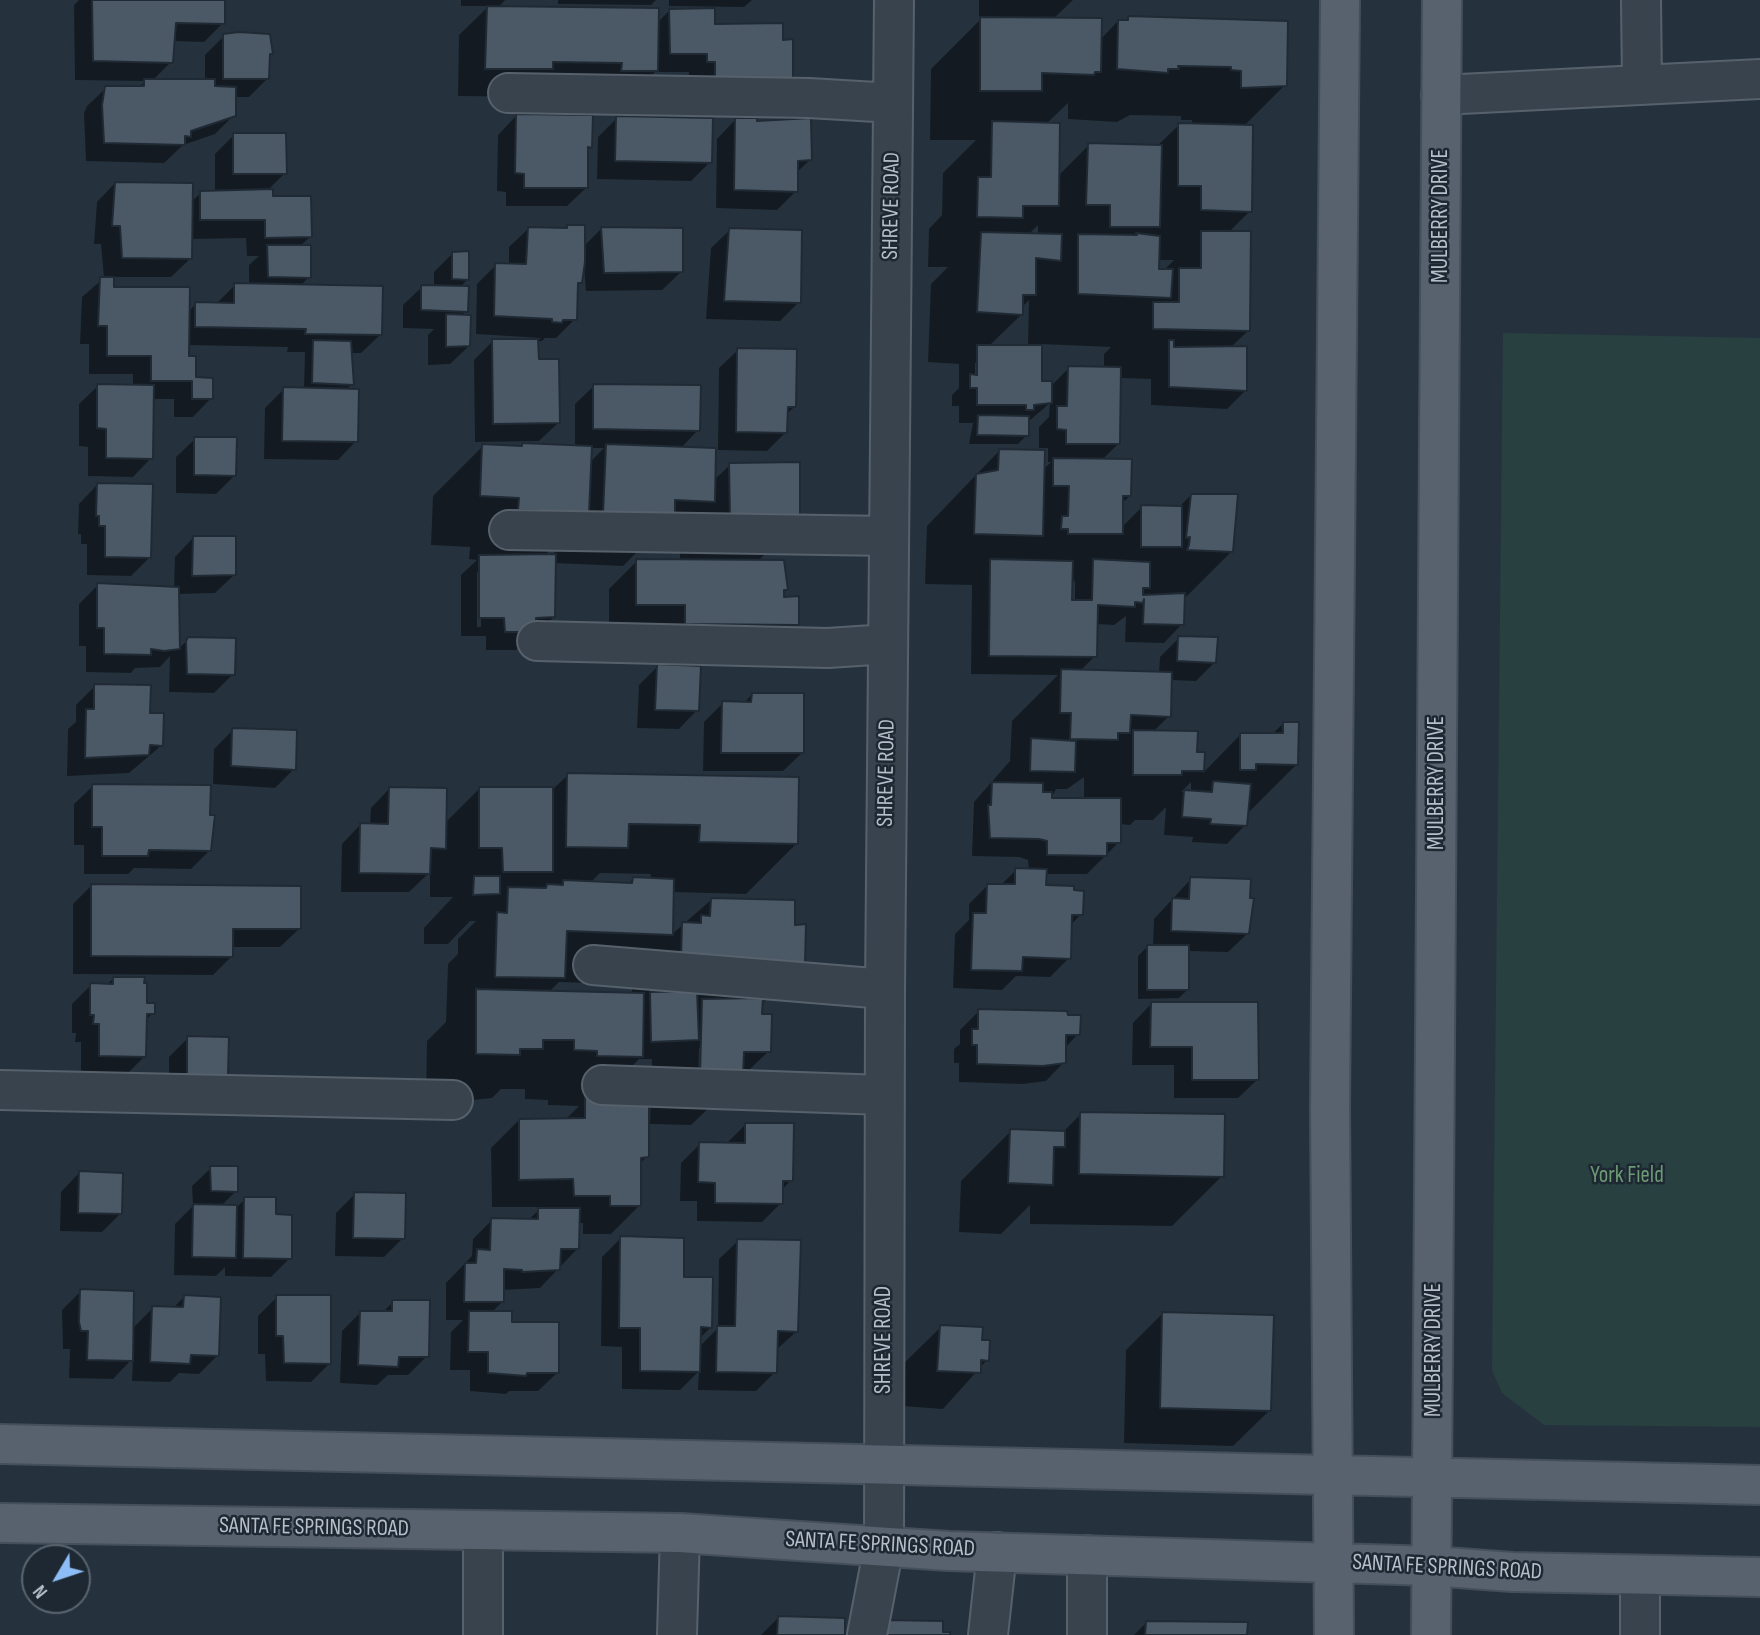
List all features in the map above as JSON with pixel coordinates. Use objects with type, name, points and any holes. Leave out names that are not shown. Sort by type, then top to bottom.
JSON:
[{"type":"main road","points":[[1334,1635],[1330,1477],[1330,1107],[1340,0]]},
{"type":"main road","name":"MULBERRY DRIVE","points":[[1431,1635],[1442,0]]},
{"type":"main road","points":[[0,1444],[1760,1486]]},
{"type":"main road","name":"SANTA FE SPRINGS ROAD","points":[[0,1523],[680,1533],[997,1552],[1432,1566],[1512,1573],[1760,1577]]},
{"type":"street","name":"SHREVE ROAD","points":[[867,1635],[884,1546],[884,1096],[894,0]]},
{"type":"street","points":[[1641,0],[1642,85]]},
{"type":"street","points":[[1441,95],[1760,79]]},
{"type":"street","points":[[508,93],[809,97],[893,103]]},
{"type":"street","points":[[509,530],[889,536]]},
{"type":"street","points":[[537,641],[828,648],[888,645]]},
{"type":"street","points":[[593,965],[885,989]]},
{"type":"street","points":[[602,1084],[884,1096]]},
{"type":"street","points":[[0,1090],[453,1100]]},
{"type":"street","points":[[483,1635],[484,1531]]},
{"type":"street","points":[[677,1635],[680,1533]]},
{"type":"street","points":[[988,1635],[997,1552]]},
{"type":"street","points":[[1087,1555],[1087,1635]]},
{"type":"street","points":[[1640,1575],[1640,1635]]},
{"type":"green space","name":"York Field","points":[[1503,333],[1760,338],[1760,1427],[1544,1425],[1502,1393],[1492,1370]]},
{"type":"building","points":[[92,0],[225,0],[225,24],[176,23],[173,63],[93,61]]},
{"type":"building","points":[[487,6],[659,8],[658,71],[621,71],[622,63],[553,62],[553,69],[485,69]]},
{"type":"building","points":[[715,8],[715,24],[783,23],[783,40],[793,39],[793,80],[715,80],[715,62],[707,62],[707,54],[670,54],[669,9]]},
{"type":"building","points":[[1128,16],[1288,21],[1287,86],[1241,88],[1241,71],[1231,70],[1231,67],[1178,66],[1179,69],[1168,69],[1168,73],[1117,69],[1118,20],[1128,20]]},
{"type":"building","points":[[980,17],[1102,18],[1101,72],[1095,72],[1094,75],[1042,73],[1042,91],[980,91]]},
{"type":"building","points":[[223,34],[270,34],[273,54],[270,54],[269,79],[223,79]]},
{"type":"building","points":[[144,79],[215,79],[215,86],[236,87],[236,116],[191,131],[191,137],[185,136],[185,145],[104,143],[102,105],[105,86],[144,86]]},
{"type":"building","points":[[516,114],[593,115],[592,148],[588,147],[588,188],[524,188],[524,174],[515,173]]},
{"type":"building","points":[[616,116],[713,118],[712,163],[615,161]]},
{"type":"building","points":[[735,118],[757,118],[757,121],[811,118],[812,160],[798,161],[798,192],[734,190]]},
{"type":"building","points":[[992,121],[1060,123],[1059,206],[1023,206],[1023,218],[977,217],[978,177],[991,177]]},
{"type":"building","points":[[1178,123],[1253,125],[1252,212],[1201,210],[1201,186],[1178,186]]},
{"type":"building","points":[[233,133],[286,133],[287,174],[233,174]]},
{"type":"building","points":[[1088,143],[1162,145],[1160,227],[1110,227],[1110,205],[1086,205]]},
{"type":"building","points":[[115,182],[193,183],[192,259],[122,258],[120,226],[112,226]]},
{"type":"building","points":[[273,189],[273,196],[311,196],[312,237],[265,238],[265,220],[200,220],[200,191]]},
{"type":"building","points":[[567,225],[585,225],[585,262],[582,283],[578,283],[577,320],[563,320],[562,323],[552,322],[552,319],[494,316],[495,263],[526,264],[528,227],[567,228]]},
{"type":"building","points":[[601,227],[683,228],[683,272],[604,273]]},
{"type":"building","points":[[729,228],[802,230],[801,303],[724,301]]},
{"type":"building","points":[[1201,231],[1251,231],[1250,331],[1153,329],[1153,302],[1179,302],[1179,268],[1201,268]]},
{"type":"building","points":[[981,232],[1062,234],[1061,261],[1036,258],[1036,295],[1023,295],[1023,315],[977,312]]},
{"type":"building","points":[[1136,233],[1160,236],[1159,269],[1173,269],[1171,298],[1078,294],[1078,234],[1137,235]]},
{"type":"building","points":[[267,245],[311,245],[311,278],[268,277]]},
{"type":"building","points":[[469,251],[469,280],[452,279],[452,252]]},
{"type":"building","points":[[100,277],[114,277],[114,287],[190,287],[189,356],[196,356],[196,377],[213,378],[213,399],[192,399],[192,381],[151,381],[151,356],[107,356],[107,326],[98,326]]},
{"type":"building","points":[[234,283],[383,286],[382,335],[305,334],[306,329],[195,327],[195,302],[234,303]]},
{"type":"building","points":[[421,285],[469,286],[468,312],[421,310]]},
{"type":"building","points":[[446,314],[471,315],[470,346],[446,347]]},
{"type":"building","points":[[492,339],[538,339],[539,359],[559,359],[560,423],[493,424]]},
{"type":"building","points":[[313,340],[351,341],[354,385],[312,383]]},
{"type":"building","points":[[1169,340],[1174,340],[1174,347],[1247,346],[1247,391],[1169,387]]},
{"type":"building","points":[[977,345],[1042,345],[1042,381],[1052,381],[1052,403],[1034,405],[1034,410],[1026,410],[1026,405],[977,405],[977,388],[970,388],[970,374],[977,375]]},
{"type":"building","points":[[737,348],[797,349],[796,407],[788,407],[787,433],[736,432]]},
{"type":"building","points":[[1068,366],[1121,367],[1120,444],[1066,444],[1066,430],[1057,429],[1057,406],[1067,406]]},
{"type":"building","points":[[97,384],[154,385],[153,459],[106,458],[106,429],[97,428]]},
{"type":"building","points":[[593,384],[701,385],[700,431],[593,429]]},
{"type":"building","points":[[283,387],[359,389],[358,442],[282,441]]},
{"type":"building","points":[[978,415],[1029,416],[1029,436],[977,435]]},
{"type":"building","points":[[194,437],[237,437],[236,476],[194,475]]},
{"type":"building","points":[[522,443],[592,446],[589,513],[518,510],[519,498],[480,496],[482,444],[522,446]]},
{"type":"building","points":[[606,444],[716,448],[715,502],[675,500],[675,517],[603,514]]},
{"type":"building","points":[[999,449],[1045,450],[1043,536],[974,534],[976,474],[998,470]]},
{"type":"building","points":[[1053,458],[1132,459],[1131,496],[1123,496],[1123,534],[1068,534],[1068,529],[1061,529],[1062,516],[1068,516],[1069,486],[1053,486]]},
{"type":"building","points":[[800,462],[800,521],[730,519],[729,463]]},
{"type":"building","points":[[97,483],[153,484],[151,558],[105,557],[105,526],[99,526],[99,516],[96,516]]},
{"type":"building","points":[[1191,494],[1238,494],[1233,552],[1187,550]]},
{"type":"building","points":[[1141,505],[1182,506],[1182,547],[1141,547]]},
{"type":"building","points":[[193,536],[236,536],[236,575],[192,576]]},
{"type":"building","points":[[556,554],[555,617],[536,618],[536,632],[505,632],[504,618],[479,618],[479,555]]},
{"type":"building","points":[[636,559],[784,560],[788,590],[784,590],[784,597],[799,596],[799,625],[685,624],[685,605],[636,605]]},
{"type":"building","points":[[990,559],[1073,561],[1072,600],[1092,600],[1093,559],[1150,562],[1150,588],[1143,588],[1143,595],[1185,593],[1184,625],[1143,624],[1144,599],[1143,603],[1135,602],[1135,607],[1098,605],[1097,657],[989,656]]},
{"type":"building","points":[[97,583],[179,587],[180,649],[151,649],[151,655],[104,654],[104,628],[97,628]]},
{"type":"building","points":[[1178,636],[1218,637],[1216,663],[1177,661]]},
{"type":"building","points":[[188,637],[236,638],[235,675],[187,674]]},
{"type":"building","points":[[657,664],[701,666],[699,711],[655,710]]},
{"type":"building","points":[[1061,669],[1172,672],[1171,717],[1131,715],[1130,733],[1118,733],[1118,740],[1070,739],[1071,713],[1060,713]]},
{"type":"building","points":[[94,684],[151,685],[150,713],[164,713],[163,746],[150,745],[149,755],[85,758],[86,709],[94,709]]},
{"type":"building","points":[[752,693],[804,693],[804,753],[721,753],[722,701],[751,702]]},
{"type":"building","points":[[1283,722],[1299,722],[1298,765],[1256,764],[1256,770],[1240,770],[1240,733],[1283,733]]},
{"type":"building","points":[[232,728],[297,730],[296,770],[231,766]]},
{"type":"building","points":[[1133,730],[1198,731],[1197,752],[1205,752],[1204,771],[1182,771],[1182,775],[1133,775]]},
{"type":"building","points":[[1031,738],[1076,741],[1075,772],[1030,771]]},
{"type":"building","points":[[567,773],[799,777],[798,844],[699,842],[700,825],[629,824],[628,848],[566,847]]},
{"type":"building","points":[[1213,781],[1251,784],[1247,826],[1210,824],[1211,819],[1182,817],[1184,790],[1212,792]]},
{"type":"building","points":[[992,782],[1043,783],[1043,792],[1052,792],[1052,798],[1121,798],[1121,843],[1107,843],[1107,856],[1047,855],[1047,841],[990,838],[988,805],[991,805]]},
{"type":"building","points":[[92,784],[211,785],[210,815],[215,815],[211,851],[149,850],[148,856],[102,856],[102,827],[92,827]]},
{"type":"building","points":[[389,787],[447,788],[446,849],[431,848],[430,874],[359,873],[360,823],[388,824]]},
{"type":"building","points":[[479,787],[553,787],[553,872],[503,872],[502,848],[479,848]]},
{"type":"building","points":[[1015,868],[1047,869],[1046,885],[1074,886],[1074,890],[1084,891],[1083,915],[1072,915],[1071,959],[1023,957],[1022,971],[971,970],[973,913],[986,913],[987,884],[1015,884]]},
{"type":"building","points":[[474,876],[500,876],[500,894],[473,895]]},
{"type":"building","points":[[633,877],[674,879],[673,935],[567,931],[565,978],[495,977],[497,912],[507,913],[508,887],[546,888],[547,884],[563,885],[563,880],[632,883]]},
{"type":"building","points":[[1190,877],[1251,879],[1250,898],[1254,898],[1249,934],[1171,931],[1172,898],[1189,899]]},
{"type":"building","points":[[91,884],[301,886],[301,929],[233,929],[233,957],[91,956]]},
{"type":"building","points":[[711,898],[795,900],[795,925],[806,924],[805,964],[681,958],[682,922],[701,923],[701,915],[710,916]]},
{"type":"building","points":[[1147,945],[1189,945],[1189,990],[1147,990]]},
{"type":"building","points":[[113,977],[145,977],[147,1003],[155,1003],[155,1014],[147,1014],[146,1057],[99,1056],[99,1024],[93,1024],[94,1015],[90,1015],[90,983],[113,984]]},
{"type":"building","points":[[476,989],[644,993],[643,1057],[597,1056],[597,1051],[574,1050],[574,1040],[543,1040],[543,1049],[520,1049],[520,1055],[476,1054]]},
{"type":"building","points":[[697,991],[699,1040],[651,1042],[650,992]]},
{"type":"building","points":[[763,998],[762,1014],[772,1014],[771,1052],[744,1052],[743,1075],[700,1075],[702,999]]},
{"type":"building","points":[[1151,1002],[1258,1002],[1259,1080],[1192,1080],[1192,1047],[1150,1047]]},
{"type":"building","points":[[978,1009],[1067,1011],[1068,1015],[1081,1015],[1080,1035],[1066,1035],[1066,1063],[1043,1066],[977,1064],[977,1045],[972,1045],[972,1029],[978,1029]]},
{"type":"building","points":[[187,1036],[229,1037],[228,1075],[187,1075]]},
{"type":"building","points":[[585,1097],[649,1100],[649,1157],[641,1158],[641,1206],[610,1206],[610,1196],[574,1196],[573,1179],[519,1180],[519,1119],[585,1118]]},
{"type":"building","points":[[1080,1112],[1225,1114],[1224,1177],[1079,1174]]},
{"type":"building","points":[[745,1123],[794,1123],[793,1181],[783,1181],[783,1204],[715,1203],[715,1183],[698,1182],[699,1142],[745,1143]]},
{"type":"building","points":[[1010,1129],[1065,1131],[1065,1147],[1054,1147],[1053,1185],[1008,1183]]},
{"type":"building","points":[[210,1166],[238,1166],[238,1192],[211,1191]]},
{"type":"building","points":[[79,1171],[123,1173],[122,1214],[78,1213]]},
{"type":"building","points":[[354,1192],[406,1193],[405,1239],[353,1238]]},
{"type":"building","points":[[244,1197],[276,1197],[276,1214],[292,1215],[292,1259],[243,1258]]},
{"type":"building","points":[[193,1204],[237,1205],[236,1258],[192,1257]]},
{"type":"building","points":[[538,1208],[580,1208],[579,1249],[561,1249],[560,1270],[522,1272],[504,1269],[504,1302],[464,1302],[465,1263],[476,1263],[477,1249],[490,1250],[491,1218],[538,1219]]},
{"type":"building","points":[[620,1236],[684,1238],[684,1277],[713,1277],[712,1328],[701,1327],[700,1372],[640,1371],[640,1328],[619,1328]]},
{"type":"building","points":[[737,1239],[801,1240],[798,1332],[778,1331],[777,1373],[716,1372],[717,1326],[735,1326]]},
{"type":"building","points":[[80,1289],[134,1291],[133,1361],[87,1360],[88,1331],[81,1331],[79,1322]]},
{"type":"building","points":[[184,1295],[221,1297],[219,1356],[191,1355],[190,1364],[150,1362],[152,1306],[183,1307]]},
{"type":"building","points":[[276,1295],[331,1295],[331,1364],[284,1363],[283,1336],[276,1336]]},
{"type":"building","points":[[392,1300],[430,1300],[429,1357],[399,1357],[398,1367],[358,1365],[360,1311],[392,1311]]},
{"type":"building","points":[[469,1311],[512,1311],[512,1322],[559,1322],[559,1373],[527,1373],[526,1376],[488,1373],[488,1352],[468,1352]]},
{"type":"building","points":[[1162,1312],[1274,1315],[1271,1411],[1160,1408]]},
{"type":"building","points":[[940,1325],[983,1327],[982,1340],[990,1340],[989,1361],[981,1360],[981,1373],[937,1371]]},
{"type":"building","points":[[778,1616],[845,1618],[845,1635],[777,1635]]},
{"type":"building","points":[[884,1620],[943,1621],[943,1632],[950,1632],[950,1635],[880,1635]]},
{"type":"building","points":[[1146,1621],[1248,1622],[1247,1635],[1145,1635]]}]
